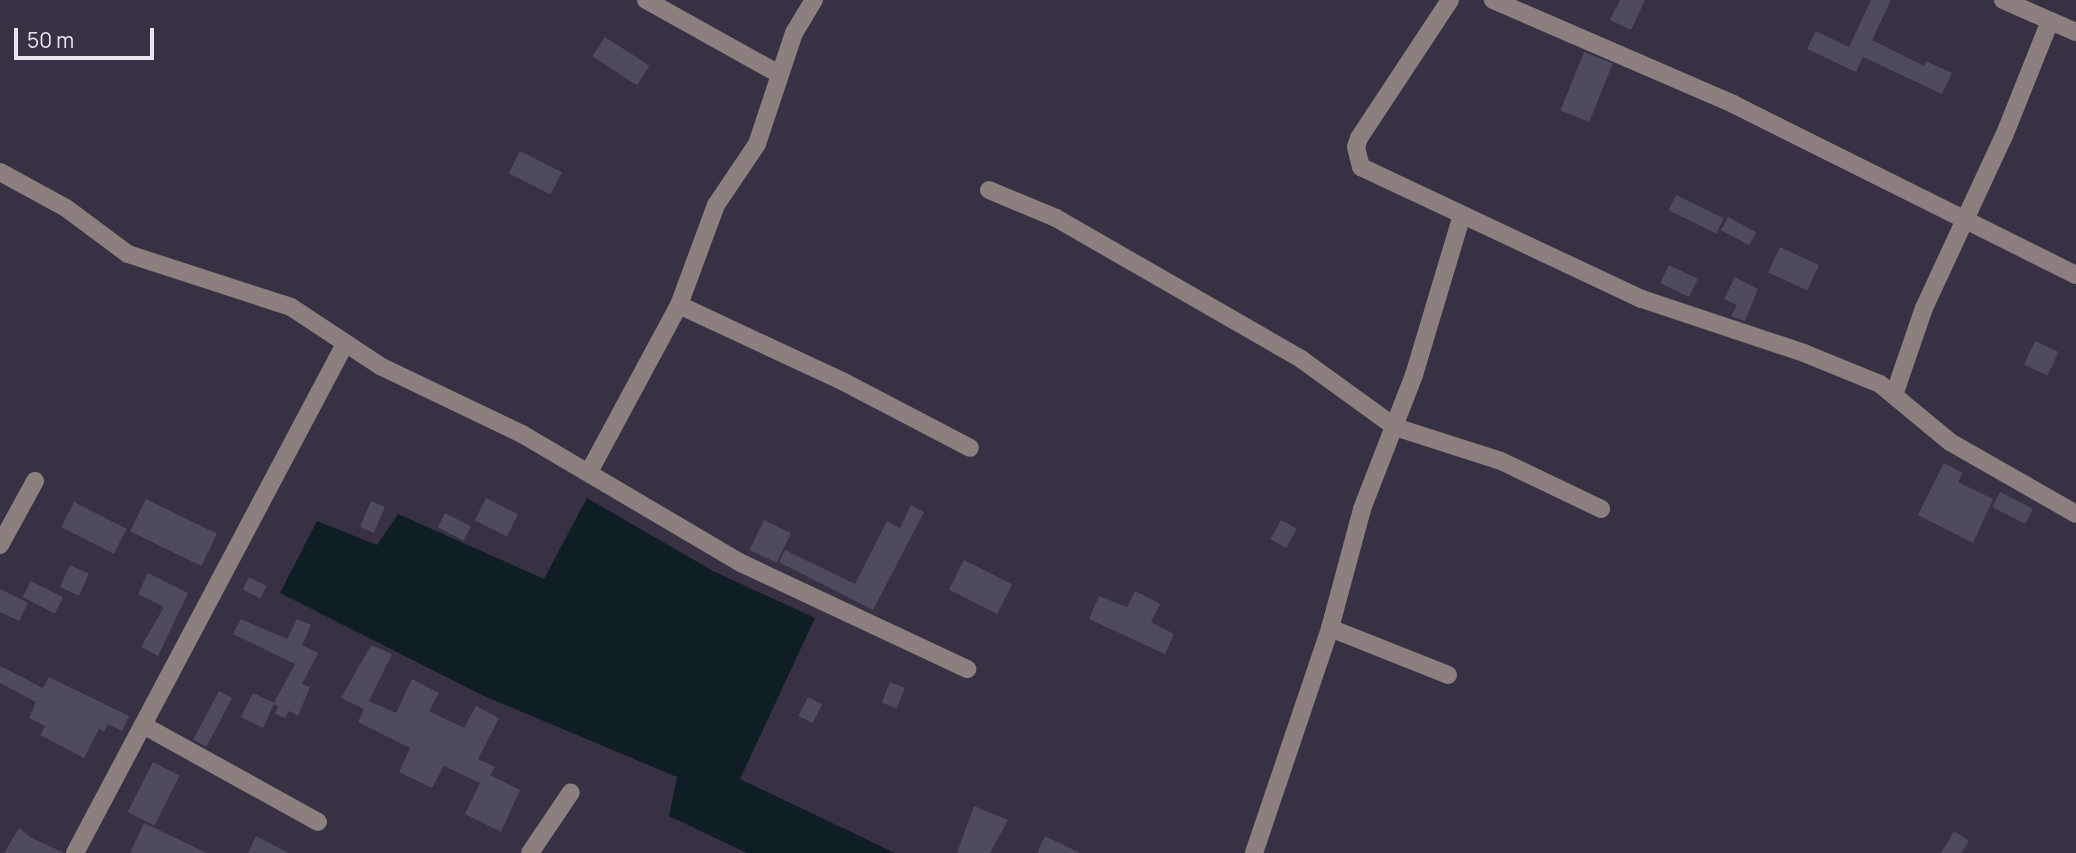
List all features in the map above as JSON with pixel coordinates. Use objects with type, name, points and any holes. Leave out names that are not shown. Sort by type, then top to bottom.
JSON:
[{"type":"street","points":[[646,0],[779,74]]},
{"type":"street","points":[[589,472],[679,305],[716,205],[757,144],[794,33],[814,0]]},
{"type":"street","points":[[1450,0],[1356,147],[1361,167],[1633,296],[1834,364],[1894,395],[1950,442],[2076,514]]},
{"type":"street","points":[[1493,0],[1584,36],[1797,134],[1965,222],[2076,275]]},
{"type":"street","points":[[2003,0],[2076,32]]},
{"type":"street","points":[[1894,395],[1924,308],[1965,222],[2050,21]]},
{"type":"street","points":[[0,172],[66,208],[128,254],[291,307],[345,344],[589,472],[741,564],[967,669]]},
{"type":"street","points":[[989,190],[1056,218],[1300,359],[1395,427],[1501,461],[1601,509]]},
{"type":"street","points":[[1254,853],[1330,628],[1362,509],[1395,427],[1462,215]]},
{"type":"street","points":[[679,305],[844,382],[970,448]]},
{"type":"street","points":[[75,853],[345,344]]},
{"type":"street","points":[[0,545],[36,481]]},
{"type":"street","points":[[1330,628],[1448,676]]},
{"type":"street","points":[[143,725],[318,822]]},
{"type":"street","points":[[530,853],[571,792]]},
{"type":"shaded area","points":[[587,498],[713,571],[815,618],[740,779],[895,853],[747,853],[669,816],[677,777],[484,696],[280,593],[317,521],[377,545],[398,514],[544,579]]},
{"type":"building","points":[[1620,0],[1645,0],[1631,30],[1610,20]]},
{"type":"building","points":[[1871,0],[1891,0],[1872,40],[1924,66],[1926,61],[1952,73],[1942,94],[1863,57],[1856,72],[1807,49],[1816,31],[1849,47]]},
{"type":"building","points":[[605,37],[649,66],[637,85],[592,56]]},
{"type":"building","points":[[1584,52],[1613,64],[1589,122],[1560,110]]},
{"type":"building","points":[[520,151],[562,172],[551,195],[509,173]]},
{"type":"building","points":[[1676,195],[1724,218],[1716,234],[1669,210]]},
{"type":"building","points":[[1728,217],[1756,232],[1749,245],[1721,230]]},
{"type":"building","points":[[1780,247],[1819,265],[1807,291],[1768,272]]},
{"type":"building","points":[[1669,265],[1698,279],[1689,297],[1660,283]]},
{"type":"building","points":[[1735,277],[1758,289],[1745,321],[1731,316],[1737,305],[1724,299]]},
{"type":"building","points":[[2035,341],[2059,352],[2048,376],[2024,365]]},
{"type":"building","points":[[1944,463],[1963,473],[1958,482],[1993,499],[1973,543],[1918,515]]},
{"type":"building","points":[[2000,492],[2033,509],[2025,524],[1992,507]]},
{"type":"building","points":[[486,498],[518,514],[507,537],[475,520]]},
{"type":"building","points":[[146,499],[217,534],[201,566],[130,531]]},
{"type":"building","points":[[371,501],[385,507],[374,533],[360,527]]},
{"type":"building","points":[[74,502],[127,529],[114,554],[61,527]]},
{"type":"building","points":[[911,505],[924,512],[873,610],[779,562],[785,550],[855,584],[887,521],[900,528]]},
{"type":"building","points":[[445,513],[471,526],[464,540],[438,527]]},
{"type":"building","points":[[764,520],[791,533],[776,563],[750,550]]},
{"type":"building","points":[[1281,520],[1297,529],[1286,548],[1270,539]]},
{"type":"building","points":[[964,560],[1012,585],[997,614],[949,589]]},
{"type":"building","points":[[70,565],[89,574],[79,596],[60,587]]},
{"type":"building","points":[[148,573],[188,593],[158,656],[141,647],[164,607],[138,594]]},
{"type":"building","points":[[249,577],[267,586],[260,599],[243,589]]},
{"type":"building","points":[[31,581],[63,597],[55,613],[23,597]]},
{"type":"building","points":[[0,589],[28,603],[19,621],[0,612]]},
{"type":"building","points":[[1135,591],[1160,604],[1151,622],[1174,634],[1165,654],[1089,619],[1099,596],[1127,607]]},
{"type":"building","points":[[241,619],[287,639],[297,619],[311,625],[302,645],[318,653],[302,684],[310,687],[298,716],[289,711],[285,718],[275,714],[278,706],[274,704],[263,728],[241,717],[253,693],[274,703],[295,664],[233,634]]},
{"type":"building","points":[[371,645],[392,654],[369,701],[396,713],[412,679],[439,693],[429,711],[464,728],[476,706],[499,718],[478,759],[495,767],[490,775],[520,790],[501,832],[465,814],[480,783],[444,766],[432,788],[399,772],[410,748],[358,722],[364,709],[341,698]]},
{"type":"building","points":[[0,666],[43,688],[49,677],[129,716],[122,731],[108,724],[104,732],[99,729],[84,758],[40,735],[45,726],[29,718],[36,702],[0,683]]},
{"type":"building","points":[[890,682],[905,688],[897,708],[882,702]]},
{"type":"building","points":[[219,691],[232,698],[206,747],[193,740]]},
{"type":"building","points":[[808,697],[822,704],[813,723],[798,716]]},
{"type":"building","points":[[153,762],[180,776],[154,826],[128,812]]},
{"type":"building","points":[[974,806],[1008,820],[990,853],[957,853]]},
{"type":"building","points":[[144,823],[207,853],[130,853]]},
{"type":"building","points":[[19,828],[30,837],[64,853],[4,853]]},
{"type":"building","points":[[1954,831],[1969,841],[1961,853],[1941,853]]},
{"type":"building","points":[[256,836],[289,853],[248,853]]},
{"type":"building","points":[[1045,836],[1080,853],[1037,853]]}]
